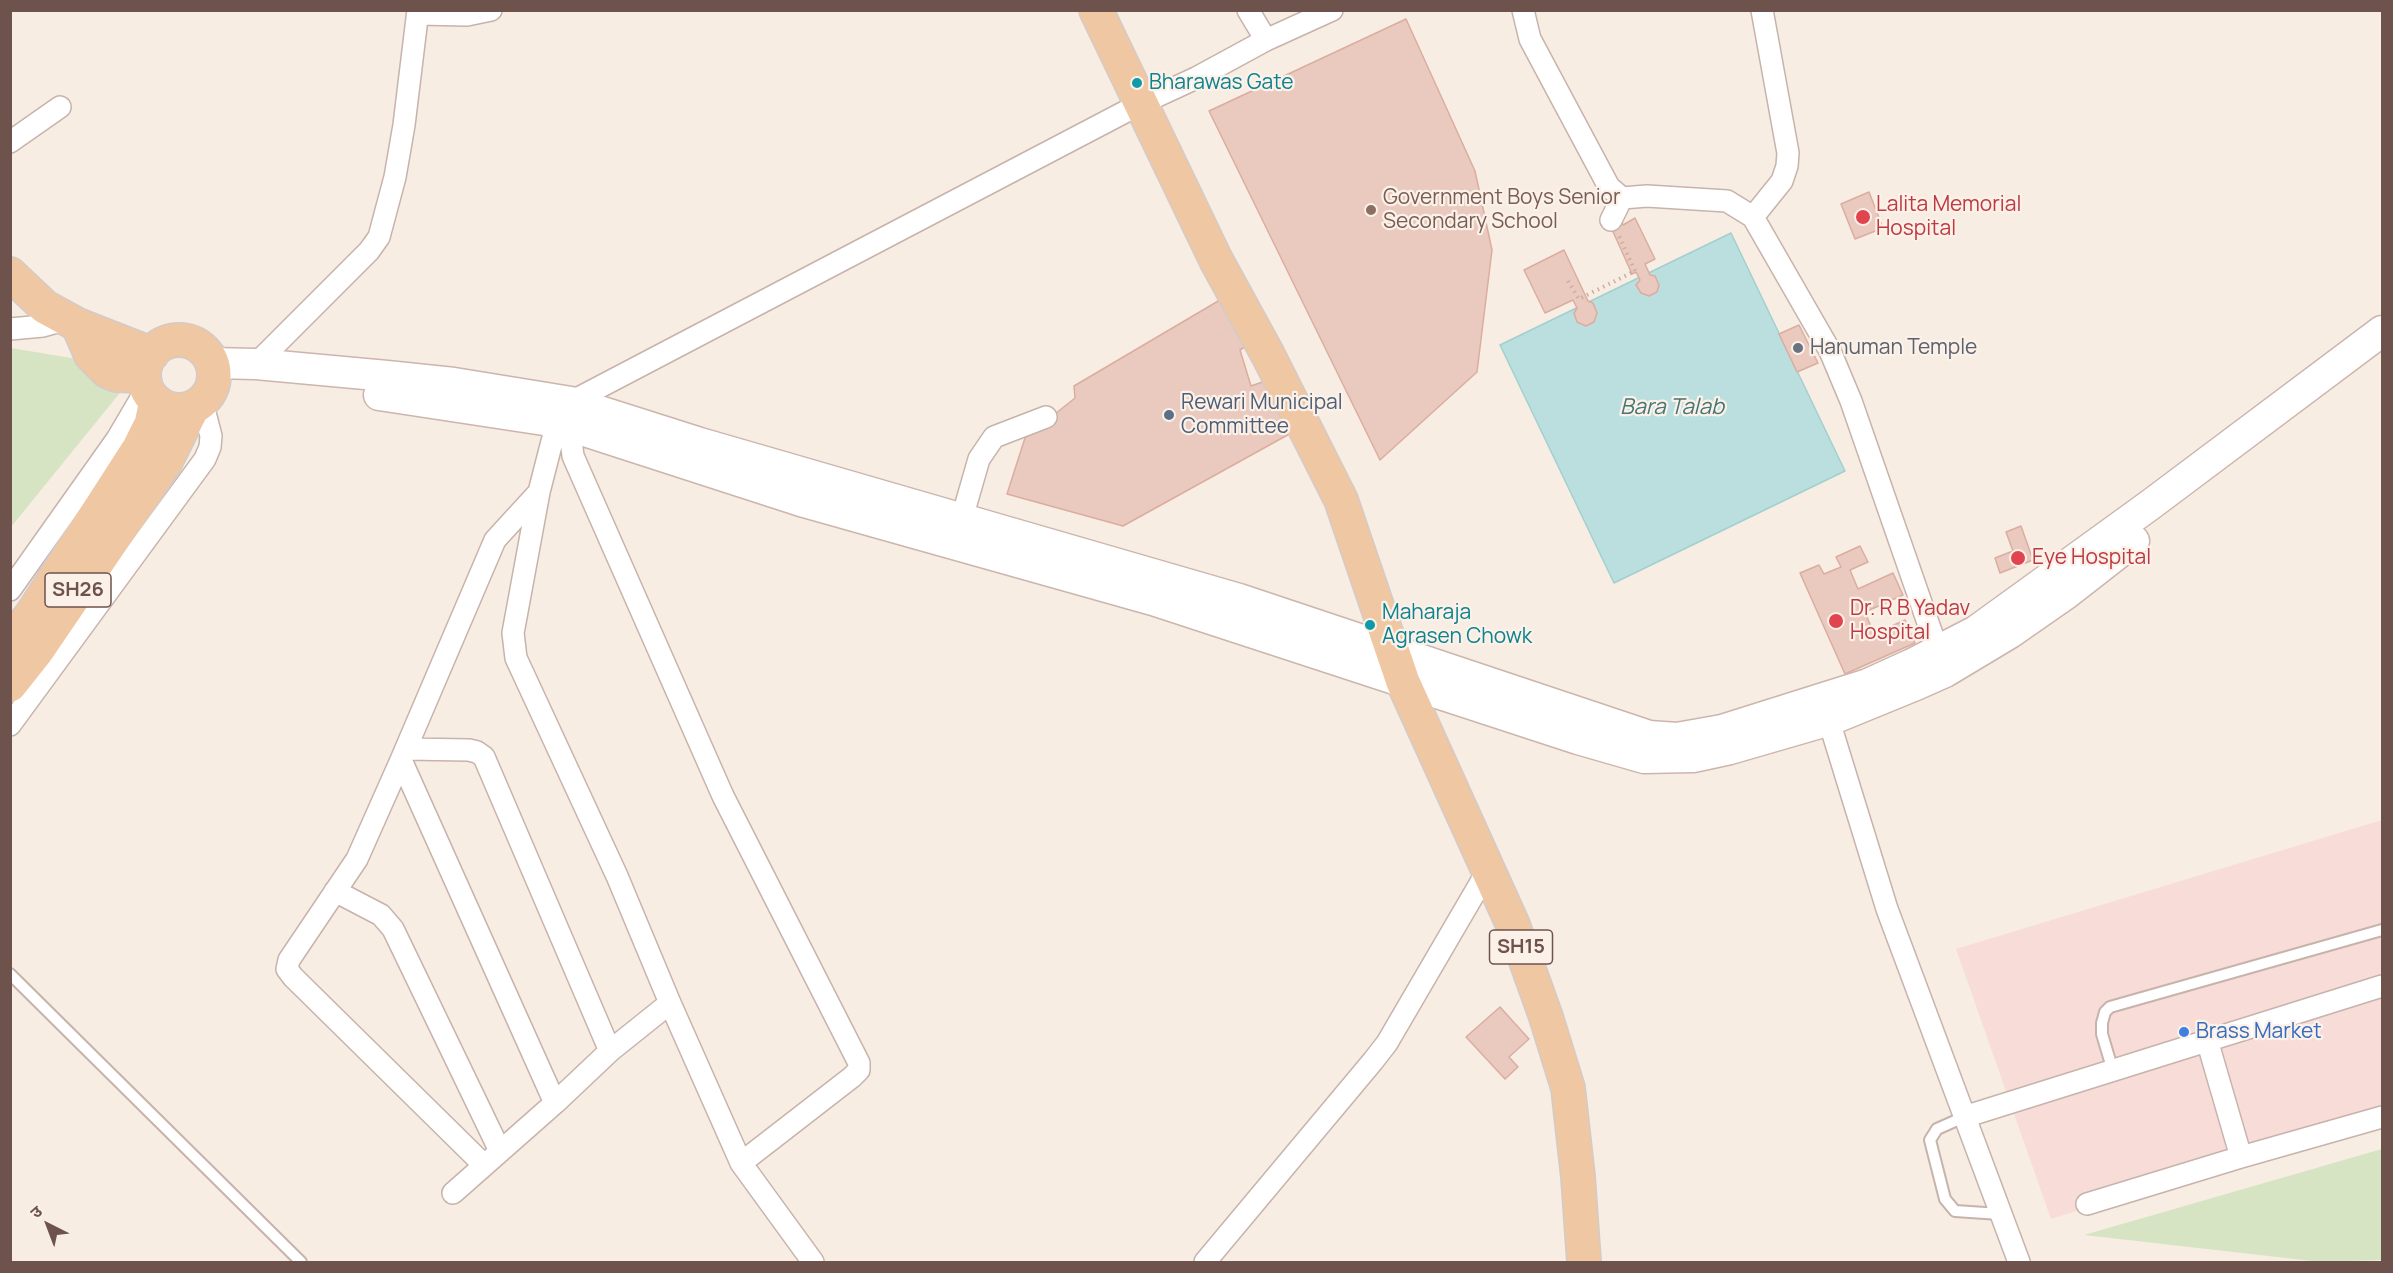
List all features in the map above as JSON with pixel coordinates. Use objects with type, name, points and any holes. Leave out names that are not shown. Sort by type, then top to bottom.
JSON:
[{"type":"main road","points":[[1096,10],[1216,260],[1268,355],[1341,500],[1393,650]]},
{"type":"main road","points":[[10,274],[45,307],[73,322],[91,355],[107,371],[116,375],[150,379],[173,409],[205,387],[256,364],[454,384],[572,415],[700,443],[1239,598],[1649,736],[1677,738],[1694,736],[1826,710]]},
{"type":"main road","points":[[1942,662],[1986,624],[2382,331]]},
{"type":"main road","points":[[150,379],[159,346],[169,342],[190,342],[207,354],[205,387]]},
{"type":"main road","points":[[205,387],[330,388],[572,415],[801,501],[1154,600],[1578,739],[1644,758],[1693,758],[1730,749],[2010,633],[2066,594],[2297,414],[2382,353]]},
{"type":"main road","name":"SH26","points":[[10,685],[37,651],[133,486],[139,448],[151,424],[150,379]]},
{"type":"main road","name":"SH26","points":[[10,641],[133,486],[165,463],[205,387]]},
{"type":"main road","name":"SH15","points":[[1393,650],[1403,682],[1513,925],[1546,1017],[1568,1088],[1578,1177],[1584,1263]]},
{"type":"street","points":[[256,364],[369,251],[379,237],[395,177],[418,12],[467,15],[491,10]]},
{"type":"street","points":[[1248,10],[1266,40]]},
{"type":"street","points":[[813,1263],[741,1162],[670,1003],[617,876],[522,673],[513,648],[513,633],[539,492],[572,415],[1140,104],[1196,78],[1266,40],[1332,10]]},
{"type":"street","points":[[1753,217],[1782,182],[1788,153],[1762,10]]},
{"type":"street","points":[[1521,12],[1530,39],[1609,186],[1622,198],[1647,196],[1727,201],[1753,217],[1830,351],[1851,401],[1942,662]]},
{"type":"street","points":[[10,142],[60,107]]},
{"type":"street","points":[[1611,220],[1622,198]]},
{"type":"street","points":[[10,329],[73,322]]},
{"type":"street","points":[[10,590],[117,439],[150,379]]},
{"type":"street","points":[[10,725],[206,459],[211,436],[205,387]]},
{"type":"street","points":[[572,415],[573,456],[718,785],[859,1063],[859,1070],[852,1077],[741,1162]]},
{"type":"street","points":[[962,518],[979,459],[993,437],[1046,417]]},
{"type":"street","points":[[484,1165],[287,969],[289,960],[357,859],[404,755],[495,540],[539,492]]},
{"type":"street","points":[[1826,710],[1855,811],[1887,909],[2019,1263]]},
{"type":"street","points":[[404,755],[469,750],[484,756],[610,1051]]},
{"type":"street","points":[[404,755],[555,1103]]},
{"type":"street","points":[[1204,1263],[1380,1052],[1488,870]]},
{"type":"street","points":[[335,891],[381,915],[393,929],[500,1150]]},
{"type":"street","points":[[1964,1117],[2382,986]]},
{"type":"street","points":[[453,1193],[610,1051],[670,1003]]},
{"type":"street","points":[[2207,1040],[2241,1157]]},
{"type":"street","points":[[2087,1204],[2382,1117]]},
{"type":"lane","points":[[2113,1071],[2102,1034],[2105,1012],[2110,1007],[2382,930]]},
{"type":"lane","points":[[10,974],[301,1263]]},
{"type":"lane","points":[[1964,1117],[1937,1129],[1930,1140],[1945,1199],[1955,1210],[2000,1214]]},
{"type":"path","points":[[1568,281],[1579,299],[1635,271],[1611,220]]},
{"type":"shaded area","name":"Brass Market","points":[[2382,820],[2382,1115],[2051,1219],[1956,949]]},
{"type":"green space","points":[[11,348],[132,368],[119,394],[11,527]]},
{"type":"green space","points":[[2382,1149],[2382,1260],[2321,1262],[2084,1235]]},
{"type":"water","name":"Bara Talab","points":[[1731,233],[1845,471],[1614,583],[1500,345]]},
{"type":"building","name":"Government Boys Senior Secondary School","points":[[1406,19],[1475,171],[1492,250],[1477,372],[1380,460],[1209,111]]},
{"type":"building","points":[[1869,192],[1883,228],[1855,239],[1841,204]]},
{"type":"building","points":[[1635,218],[1655,259],[1645,264],[1650,275],[1655,276],[1659,285],[1657,292],[1649,296],[1641,293],[1636,285],[1640,280],[1636,272],[1632,274],[1610,225],[1621,219],[1623,225]]},
{"type":"building","points":[[1564,250],[1588,301],[1593,303],[1597,313],[1594,322],[1586,326],[1577,322],[1574,313],[1577,308],[1573,300],[1545,313],[1524,270]]},
{"type":"building","name":"Rewari Municipal Committee","points":[[1225,297],[1251,343],[1240,350],[1251,386],[1268,380],[1293,432],[1123,526],[1007,494],[1025,438],[1075,398],[1074,386]]},
{"type":"building","name":"Hanuman Temple","points":[[1799,325],[1818,363],[1797,372],[1779,334]]},
{"type":"building","points":[[2021,526],[2033,560],[2000,573],[1995,558],[2013,551],[2006,532]]},
{"type":"building","points":[[1860,546],[1868,562],[1850,570],[1858,589],[1893,573],[1903,595],[1865,612],[1874,634],[1905,620],[1915,643],[1845,674],[1800,573],[1819,565],[1824,574],[1841,567],[1836,557]]},
{"type":"building","points":[[1500,1007],[1529,1039],[1509,1057],[1518,1067],[1505,1079],[1466,1037]]},
{"type":"place","name":"Bharawas Gate","points":[[1137,83]]},
{"type":"place","name":"Government Boys Senior Secondary School","points":[[1371,210]]},
{"type":"place","name":"Lalita Memorial Hospital","points":[[1863,217]]},
{"type":"place","name":"Hanuman Temple","points":[[1798,348]]},
{"type":"place","name":"Rewari Municipal Committee","points":[[1169,415]]},
{"type":"place","name":"Eye Hospital","points":[[2018,558]]},
{"type":"place","name":"Dr. R B Yadav Hospital","points":[[1836,621]]},
{"type":"place","name":"Maharaja Agrasen Chowk","points":[[1370,625]]},
{"type":"place","name":"Brass Market","points":[[2184,1032]]}]
